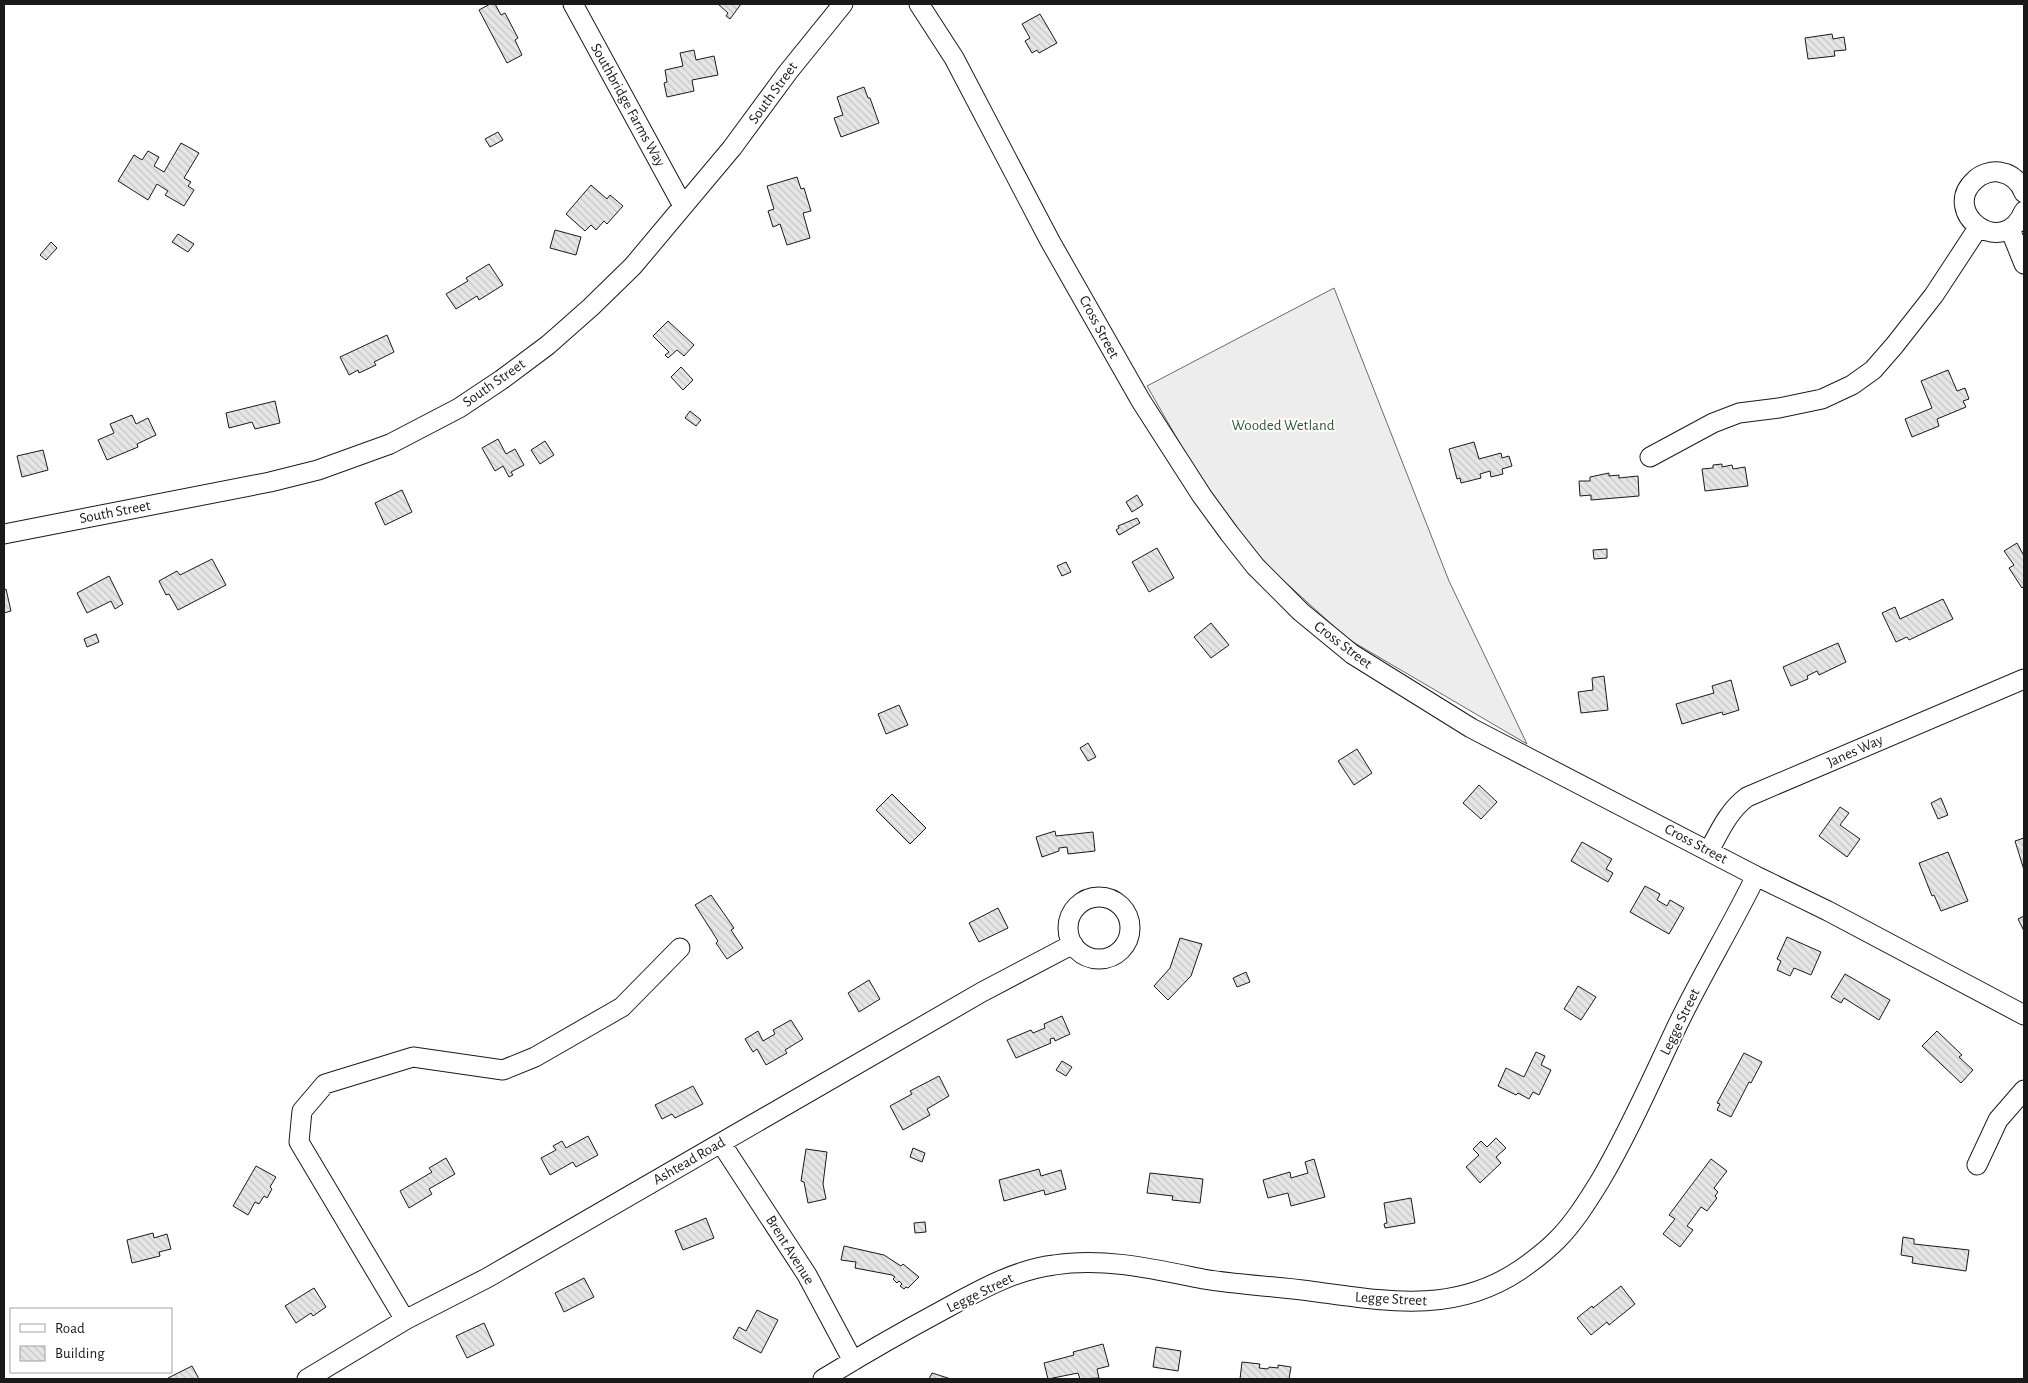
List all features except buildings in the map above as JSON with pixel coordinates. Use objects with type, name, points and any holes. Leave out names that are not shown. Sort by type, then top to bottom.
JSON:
[{"type":"street","name":"Southbridge Farms Way","points":[[573,4],[683,206]]},
{"type":"street","name":"South Street","points":[[4,534],[293,477],[366,454],[414,433],[480,394],[525,363],[570,326],[633,266],[732,148],[788,72],[843,4]]},
{"type":"street","name":"Cross Street","points":[[918,4],[958,65],[1050,240],[1141,401],[1207,503],[1242,550],[1270,582],[1301,612],[1335,641],[1450,716],[1756,876],[1828,911],[2024,1015]]},
{"type":"street","points":[[2024,193],[2018,182],[2004,173],[1989,172],[1975,180],[1966,192],[1965,208],[1968,216],[1978,228],[1994,233],[2010,229],[2016,224],[2024,211]]},
{"type":"street","points":[[1650,458],[1713,423],[1739,413],[1779,408],[1822,399],[1852,386],[1873,370],[1894,346],[1934,295],[1978,228]]},
{"type":"street","points":[[2010,229],[2024,264]]},
{"type":"street","name":"Janes Way","points":[[1708,851],[1732,812],[1747,797],[2024,679]]},
{"type":"street","name":"Legge Street","points":[[823,1379],[852,1361],[978,1292],[1026,1271],[1056,1264],[1110,1264],[1236,1284],[1386,1301],[1420,1302],[1451,1299],[1480,1292],[1496,1285],[1536,1258],[1558,1240],[1595,1190],[1632,1121],[1703,973],[1756,876]]},
{"type":"street","name":"Ashtead Road","points":[[307,1379],[405,1320],[487,1278],[982,992],[1072,944]]},
{"type":"street","points":[[405,1320],[299,1142],[302,1112],[325,1084],[413,1057],[503,1070],[535,1057],[622,1008],[680,948]]},
{"type":"street","points":[[1977,1165],[1998,1120],[2024,1090]]},
{"type":"street","name":"Brent Avenue","points":[[722,1143],[807,1275],[852,1361]]},
{"type":"shaded area","name":"Wooded Wetland","points":[[1334,288],[1449,581],[1527,744],[1348,639],[1254,554],[1194,468],[1147,386]]}]
